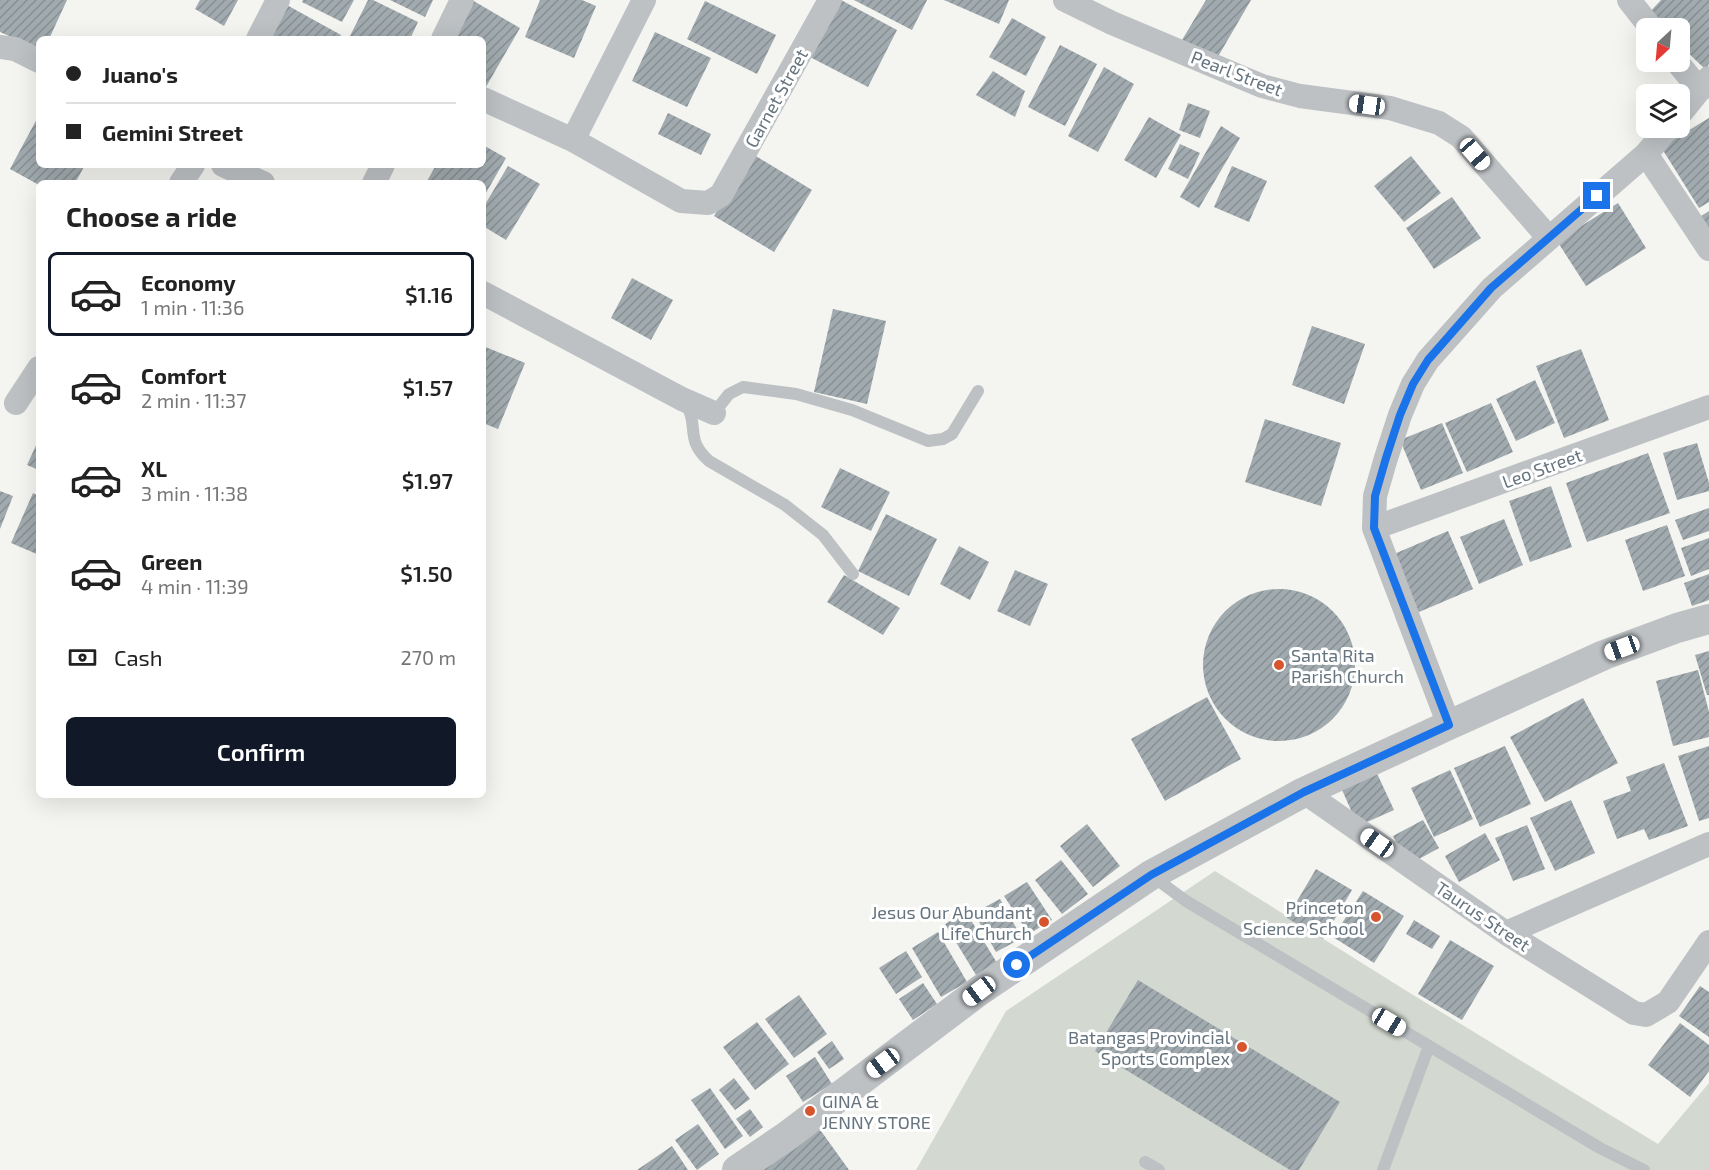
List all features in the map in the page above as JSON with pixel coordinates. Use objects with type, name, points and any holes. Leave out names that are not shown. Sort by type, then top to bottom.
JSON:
[{"type":"street","points":[[260,36],[278,0]]},
{"type":"street","points":[[444,36],[462,0]]},
{"type":"street","points":[[486,100],[573,140],[644,0]]},
{"type":"street","name":"Garnet Street","points":[[573,140],[681,201],[708,203],[722,195],[830,0]]},
{"type":"street","name":"Pearl Street","points":[[1065,0],[1112,23],[1262,86],[1300,96],[1390,108],[1439,123],[1461,137],[1548,237]]},
{"type":"street","points":[[1629,0],[1643,18]]},
{"type":"street","points":[[0,47],[15,49],[36,60]]},
{"type":"street","points":[[1689,72],[1704,84],[1690,102]]},
{"type":"street","points":[[1449,725],[1374,528],[1375,496],[1400,415],[1413,384],[1428,360],[1491,288],[1646,154],[1660,138]]},
{"type":"street","points":[[1646,154],[1709,249]]},
{"type":"street","points":[[230,168],[256,180]]},
{"type":"street","points":[[486,295],[682,399],[714,413]]},
{"type":"street","points":[[16,403],[36,373]]},
{"type":"street","name":"Leo Street","points":[[1374,528],[1709,407]]},
{"type":"street","points":[[737,1170],[787,1136],[979,991],[1151,875],[1304,792],[1449,725],[1604,655],[1709,618]]},
{"type":"street","name":"Taurus Street","points":[[1304,792],[1506,933],[1634,1013],[1647,1015],[1668,1002],[1709,942]]},
{"type":"street","points":[[1506,933],[1709,844]]},
{"type":"lane","points":[[714,413],[729,394],[742,387],[796,394],[852,410],[928,441],[943,439],[952,434],[978,391]]},
{"type":"lane","points":[[682,399],[690,410],[693,422],[693,442],[698,452],[708,461],[785,505],[823,535],[853,574]]},
{"type":"lane","points":[[1151,875],[1186,901],[1429,1047],[1600,1148],[1644,1170]]},
{"type":"lane","points":[[1383,1170],[1429,1047]]},
{"type":"lane","points":[[1145,1162],[1159,1170]]},
{"type":"shaded area","name":"Batangas Provincial Sports Complex","points":[[1215,871],[1658,1144],[1709,1083],[1709,1170],[916,1170],[1006,1011]]},
{"type":"building","points":[[0,0],[67,0],[50,36],[36,36],[36,48],[0,32]]},
{"type":"building","points":[[200,0],[238,0],[224,26],[195,9]]},
{"type":"building","points":[[303,0],[354,0],[342,22],[302,2]]},
{"type":"building","points":[[368,0],[373,0],[418,22],[411,36],[350,36]]},
{"type":"building","points":[[390,0],[433,0],[425,17]]},
{"type":"building","points":[[472,0],[520,28],[486,87],[486,36],[450,36]]},
{"type":"building","points":[[540,0],[582,0],[596,6],[574,58],[525,37]]},
{"type":"building","points":[[841,0],[897,30],[868,87],[808,56]]},
{"type":"building","points":[[854,0],[927,0],[912,30]]},
{"type":"building","points":[[944,0],[1009,0],[999,24]]},
{"type":"building","points":[[1206,0],[1251,0],[1216,60],[1182,40]]},
{"type":"building","points":[[1661,0],[1709,0],[1709,64],[1705,69],[1690,55],[1690,18],[1650,18],[1647,15]]},
{"type":"building","points":[[705,1],[776,35],[757,74],[687,39]]},
{"type":"building","points":[[285,4],[341,35],[340,36],[267,36]]},
{"type":"building","points":[[1012,18],[1046,37],[1026,76],[989,57]]},
{"type":"building","points":[[655,32],[711,58],[687,107],[632,81]]},
{"type":"building","points":[[1060,45],[1097,64],[1065,126],[1028,107]]},
{"type":"building","points":[[1104,67],[1134,84],[1098,152],[1068,136]]},
{"type":"building","points":[[993,71],[1025,91],[1015,117],[976,95]]},
{"type":"building","points":[[1188,103],[1210,111],[1200,138],[1179,130]]},
{"type":"building","points":[[668,113],[711,134],[701,155],[658,134]]},
{"type":"building","points":[[1149,117],[1181,135],[1156,178],[1124,160]]},
{"type":"building","points":[[1709,118],[1709,202],[1699,208],[1661,147],[1676,138],[1690,138],[1690,129]]},
{"type":"building","points":[[36,121],[36,168],[83,168],[77,180],[36,180],[36,183],[10,169]]},
{"type":"building","points":[[1221,126],[1240,138],[1199,208],[1180,197]]},
{"type":"building","points":[[1180,144],[1200,153],[1188,179],[1168,169]]},
{"type":"building","points":[[486,147],[506,158],[486,193],[486,180],[428,180],[434,168],[486,168]]},
{"type":"building","points":[[751,153],[812,190],[774,252],[714,216]]},
{"type":"building","points":[[1411,156],[1441,193],[1404,222],[1374,186]]},
{"type":"building","points":[[508,166],[540,184],[506,240],[486,228],[486,203]]},
{"type":"building","points":[[1232,166],[1267,181],[1249,222],[1214,207]]},
{"type":"building","points":[[1452,197],[1481,238],[1434,269],[1406,228]]},
{"type":"building","points":[[1618,203],[1646,248],[1586,286],[1557,241]]},
{"type":"building","points":[[1709,211],[1709,243],[1695,220]]},
{"type":"building","points":[[632,278],[673,300],[651,340],[611,318]]},
{"type":"building","points":[[833,309],[886,321],[867,404],[814,392]]},
{"type":"building","points":[[1312,326],[1365,344],[1344,404],[1292,385]]},
{"type":"building","points":[[486,347],[525,363],[498,429],[486,424]]},
{"type":"building","points":[[1581,349],[1609,420],[1564,438],[1536,366]]},
{"type":"building","points":[[1535,380],[1555,423],[1516,441],[1496,399]]},
{"type":"building","points":[[1491,403],[1513,452],[1467,472],[1445,423]]},
{"type":"building","points":[[1265,419],[1341,443],[1321,506],[1245,482]]},
{"type":"building","points":[[1442,423],[1463,473],[1421,490],[1400,440]]},
{"type":"building","points":[[1697,443],[1709,483],[1709,491],[1677,500],[1663,453]]},
{"type":"building","points":[[36,446],[36,469],[27,465]]},
{"type":"building","points":[[1648,453],[1670,513],[1587,542],[1566,483]]},
{"type":"building","points":[[840,468],[890,492],[871,531],[821,507]]},
{"type":"building","points":[[1551,486],[1572,547],[1530,562],[1509,501]]},
{"type":"building","points":[[0,491],[13,496],[0,529]]},
{"type":"building","points":[[33,493],[36,494],[36,554],[11,543]]},
{"type":"building","points":[[1709,508],[1709,531],[1683,540],[1675,520]]},
{"type":"building","points":[[886,514],[937,539],[909,596],[858,571]]},
{"type":"building","points":[[1504,519],[1523,565],[1479,584],[1460,537]]},
{"type":"building","points":[[1667,525],[1685,576],[1643,591],[1625,540]]},
{"type":"building","points":[[1448,531],[1473,589],[1412,615],[1387,557]]},
{"type":"building","points":[[1709,538],[1709,569],[1691,576],[1681,548]]},
{"type":"building","points":[[959,546],[989,562],[970,600],[940,584]]},
{"type":"building","points":[[1015,570],[1048,584],[1030,626],[997,611]]},
{"type":"building","points":[[1709,574],[1709,600],[1692,606],[1684,583]]},
{"type":"building","points":[[844,575],[900,608],[883,635],[827,602]]},
{"type":"building","name":"Santa Rita Parish Church","points":[[1279,589],[1294,590],[1308,595],[1333,611],[1349,636],[1354,650],[1354,680],[1349,694],[1333,719],[1308,735],[1294,740],[1279,741],[1264,740],[1250,735],[1225,719],[1209,694],[1204,680],[1203,665],[1204,650],[1209,636],[1225,611],[1250,595],[1264,590]]},
{"type":"building","points":[[1709,651],[1709,695],[1707,695],[1695,655]]},
{"type":"building","points":[[1698,670],[1709,712],[1709,737],[1673,746],[1656,681]]},
{"type":"building","points":[[1207,697],[1241,759],[1165,801],[1131,739]]},
{"type":"building","points":[[1583,698],[1618,763],[1545,802],[1510,737]]},
{"type":"building","points":[[1505,746],[1531,804],[1480,827],[1454,768]]},
{"type":"building","points":[[1709,746],[1709,818],[1699,821],[1678,756]]},
{"type":"building","points":[[1664,763],[1688,826],[1649,840],[1644,829],[1617,839],[1603,801],[1631,791],[1626,777]]},
{"type":"building","points":[[1374,767],[1394,810],[1358,826],[1339,783]]},
{"type":"building","points":[[1450,770],[1473,819],[1434,837],[1411,788]]},
{"type":"building","points":[[1571,800],[1595,853],[1555,871],[1530,818]]},
{"type":"building","points":[[1423,820],[1439,848],[1408,865],[1393,836]]},
{"type":"building","points":[[1087,824],[1120,866],[1093,887],[1060,846]]},
{"type":"building","points":[[1527,825],[1545,869],[1513,881],[1495,838]]},
{"type":"building","points":[[1485,833],[1500,860],[1459,882],[1445,856]]},
{"type":"building","points":[[1061,860],[1088,894],[1062,914],[1035,880]]},
{"type":"building","points":[[1316,869],[1352,890],[1323,939],[1287,918]]},
{"type":"building","points":[[1027,882],[1052,920],[1029,934],[1004,896]]},
{"type":"building","points":[[1363,891],[1404,916],[1374,963],[1333,937]]},
{"type":"building","points":[[1000,899],[1022,938],[996,952],[974,913]]},
{"type":"building","points":[[966,912],[997,963],[976,975],[945,924]]},
{"type":"building","points":[[1414,920],[1440,936],[1432,949],[1406,934]]},
{"type":"building","points":[[938,932],[967,982],[941,997],[912,948]]},
{"type":"building","points":[[1450,940],[1494,966],[1462,1020],[1418,994]]},
{"type":"building","points":[[906,951],[922,977],[896,994],[879,968]]},
{"type":"building","points":[[1138,980],[1340,1102],[1299,1170],[1290,1170],[1095,1051]]},
{"type":"building","points":[[923,983],[937,1004],[913,1020],[899,999]]},
{"type":"building","points":[[1700,986],[1709,992],[1709,1037],[1679,1016]]},
{"type":"building","points":[[799,995],[827,1034],[794,1058],[765,1019]]},
{"type":"building","points":[[757,1022],[789,1064],[755,1090],[723,1047]]},
{"type":"building","points":[[1680,1023],[1709,1045],[1709,1071],[1690,1097],[1648,1065]]},
{"type":"building","points":[[832,1041],[844,1059],[829,1069],[817,1052]]},
{"type":"building","points":[[815,1057],[832,1084],[803,1102],[786,1076]]},
{"type":"building","points":[[734,1078],[750,1099],[735,1110],[719,1090]]},
{"type":"building","points":[[710,1088],[743,1136],[725,1149],[691,1100]]},
{"type":"building","points":[[750,1109],[763,1127],[750,1137],[736,1119]]},
{"type":"building","points":[[698,1124],[719,1154],[697,1170],[675,1140]]},
{"type":"building","points":[[816,1124],[849,1170],[751,1170]]},
{"type":"building","points":[[672,1146],[688,1170],[637,1170]]},
{"type":"place","name":"Santa Rita Parish Church","points":[[1279,665]]},
{"type":"place","name":"Princeton Science School","points":[[1376,917]]},
{"type":"place","name":"Jesus Our Abundant Life Church","points":[[1044,922]]},
{"type":"place","name":"Batangas Provincial Sports Complex","points":[[1242,1047]]},
{"type":"place","name":"GINA & JENNY STORE","points":[[810,1111]]},
{"type":"route","points":[[1017,965],[1151,875],[1304,792],[1449,725],[1374,528],[1375,496],[1400,415],[1413,384],[1428,360],[1491,288],[1597,196]]}]
